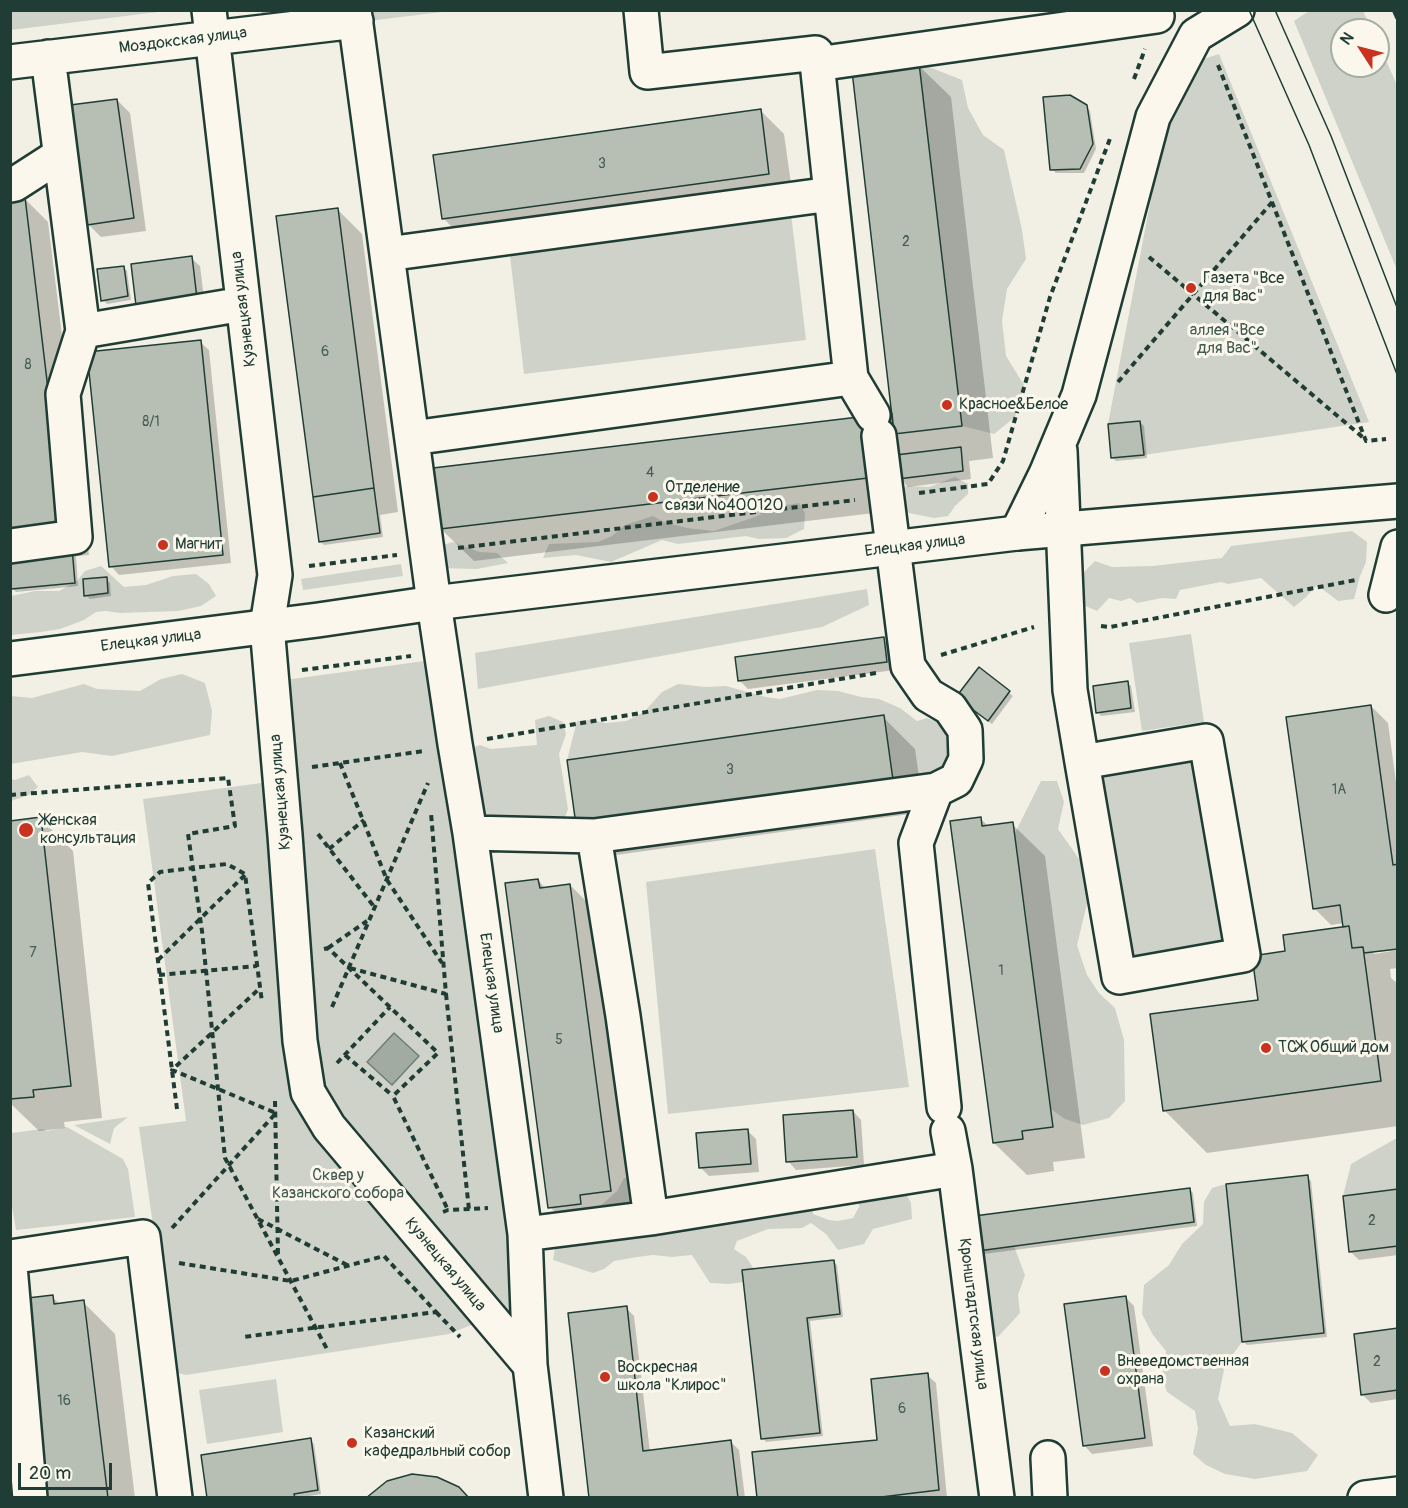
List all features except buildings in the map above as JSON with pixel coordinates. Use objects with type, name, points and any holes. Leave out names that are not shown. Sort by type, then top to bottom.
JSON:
[{"type":"street","points":[[470,833],[594,836],[936,790],[956,780],[966,759],[965,730],[950,708],[928,695],[908,666],[876,426],[851,378],[816,53],[647,72],[641,10]]},
{"type":"street","points":[[1017,533],[1059,444],[1079,394],[1153,117],[1196,34],[1237,10]]},
{"type":"street","points":[[817,64],[1151,14],[1196,34]]},
{"type":"street","points":[[355,16],[434,603]]},
{"type":"street","name":"Моздокская улица","points":[[10,62],[48,57],[211,24],[355,16]]},
{"type":"street","name":"Кузнецкая улица","points":[[211,24],[274,576],[267,626],[300,1041],[308,1092],[329,1127],[530,1365]]},
{"type":"street","points":[[10,546],[75,537],[63,394],[83,331],[48,57]]},
{"type":"street","points":[[10,185],[60,155]]},
{"type":"street","points":[[387,254],[831,194]]},
{"type":"street","points":[[83,331],[243,304]]},
{"type":"street","points":[[412,438],[851,378]]},
{"type":"street","points":[[1059,444],[1070,690],[1082,762],[1119,977],[1243,956],[1206,741],[1082,762]]},
{"type":"street","name":"Елецкая улица","points":[[10,659],[434,603],[1017,533],[1398,501]]},
{"type":"street","points":[[1386,595],[1398,547]]},
{"type":"street","name":"Елецкая улица","points":[[434,603],[470,833],[525,1234],[530,1365]]},
{"type":"street","name":"Кронштадтская улица","points":[[936,790],[916,843],[946,1119],[955,1168],[997,1497]]},
{"type":"street","points":[[594,836],[623,1016],[651,1218]]},
{"type":"street","points":[[525,1234],[651,1218],[955,1168]]},
{"type":"street","points":[[10,1257],[143,1237],[175,1497]]},
{"type":"street","points":[[10,1266],[30,1497]]},
{"type":"street","points":[[530,1365],[546,1497]]},
{"type":"street","points":[[1048,1458],[1050,1497]]},
{"type":"street","points":[[1365,1497],[1398,1494]]},
{"type":"path","points":[[1216,61],[1366,441]]},
{"type":"path","points":[[1116,386],[1273,201]]},
{"type":"path","points":[[1145,253],[1366,441],[1386,440]]},
{"type":"path","points":[[293,671],[414,656],[415,662]]},
{"type":"path","points":[[423,740],[425,761]]},
{"type":"path","points":[[310,767],[424,751]]},
{"type":"path","points":[[340,764],[387,880],[443,964]]},
{"type":"path","points":[[10,795],[228,778],[234,826],[188,834],[206,971],[225,1158],[328,1351]]},
{"type":"path","points":[[328,1015],[429,782],[429,793]]},
{"type":"path","points":[[345,1055],[393,1096],[448,1210],[469,1210],[443,964],[430,804]]},
{"type":"path","points":[[329,849],[364,820]]},
{"type":"path","points":[[317,832],[375,908]]},
{"type":"path","points":[[177,1109],[148,883],[160,872],[227,864],[245,874]]},
{"type":"path","points":[[158,960],[245,874]]},
{"type":"path","points":[[245,874],[263,1010]]},
{"type":"path","points":[[315,953],[328,948],[369,920]]},
{"type":"path","points":[[328,948],[438,1053],[393,1096]]},
{"type":"path","points":[[159,975],[257,966]]},
{"type":"path","points":[[349,968],[446,994]]},
{"type":"path","points":[[172,1070],[260,988]]},
{"type":"path","points":[[330,1070],[390,1007]]},
{"type":"path","points":[[172,1070],[276,1113]]},
{"type":"path","points":[[273,1090],[276,1113],[278,1256]]},
{"type":"path","points":[[146,1257],[276,1113]]},
{"type":"path","points":[[258,1219],[348,1265]]},
{"type":"path","points":[[146,1257],[291,1281],[384,1256],[436,1312],[243,1337]]},
{"type":"green space","points":[[158,10],[158,12],[11,30],[11,11]]},
{"type":"green space","points":[[359,10],[450,11],[360,22]]},
{"type":"green space","points":[[1309,11],[1363,11],[1366,18],[1330,18],[1330,78],[1390,78],[1390,70],[1397,85],[1397,270],[1294,21]]},
{"type":"green space","name":"аллея \"Все для Вас\"","points":[[1219,54],[1369,422],[1144,455],[1140,421],[1108,424],[1161,146],[1191,63]]},
{"type":"green space","points":[[919,63],[962,80],[968,108],[983,135],[1004,150],[1022,230],[1026,259],[1007,289],[1002,321],[1006,356],[1024,385],[1015,417],[994,434],[962,426]]},
{"type":"green space","points":[[790,205],[806,340],[524,374],[508,239]]},
{"type":"green space","points":[[955,477],[968,484],[968,494],[948,516],[934,518],[909,513],[898,507],[897,499],[906,486],[929,487]]},
{"type":"green space","points":[[799,503],[805,513],[804,529],[786,538],[759,539],[746,536],[678,544],[662,540],[611,562],[576,555],[543,558],[549,544],[598,542],[612,536],[625,525],[653,516],[664,522],[687,528],[714,531],[763,514],[775,507]]},
{"type":"green space","points":[[1352,531],[1367,542],[1366,562],[1354,599],[1338,601],[1317,585],[1294,607],[1261,578],[1228,584],[1221,582],[1180,590],[1176,599],[1162,598],[1137,603],[1130,598],[1121,601],[1109,598],[1097,611],[1081,604],[1074,582],[1095,561],[1112,567],[1153,566],[1222,558],[1231,546]]},
{"type":"green space","points":[[453,542],[479,552],[497,553],[508,563],[477,569],[440,568],[439,546]]},
{"type":"green space","points":[[401,564],[403,576],[303,590],[301,579]]},
{"type":"green space","points":[[101,566],[124,587],[146,585],[173,576],[196,574],[209,584],[216,596],[201,606],[178,611],[96,612],[84,620],[60,629],[11,635],[11,596],[35,591],[59,591],[77,581],[85,571]]},
{"type":"green space","points":[[867,589],[869,605],[822,627],[478,689],[475,653]]},
{"type":"green space","points":[[1191,634],[1204,722],[1142,731],[1129,643]]},
{"type":"green space","name":"Сквер у Казанского собора","points":[[432,660],[518,1306],[449,1334],[186,1375],[174,1372],[139,1127],[186,1121],[143,799],[298,778],[285,680]]},
{"type":"green space","points":[[182,674],[205,683],[212,711],[210,735],[112,756],[82,752],[11,764],[11,696],[32,698],[84,684],[97,689],[140,691],[161,679]]},
{"type":"green space","points":[[678,684],[706,687],[726,686],[780,699],[817,690],[838,691],[879,699],[900,708],[917,721],[927,718],[948,726],[959,743],[939,779],[893,780],[883,715],[567,760],[577,721],[589,720],[606,723],[626,721],[644,712],[662,692]]},
{"type":"green space","points":[[549,716],[563,722],[566,734],[559,754],[568,809],[564,820],[497,834],[478,813],[469,749],[480,745],[491,749],[537,745],[535,720]]},
{"type":"green space","points":[[1201,749],[1235,950],[1125,970],[1090,768]]},
{"type":"green space","points":[[29,775],[38,787],[29,795],[11,801],[11,779],[15,780]]},
{"type":"green space","points":[[1041,781],[1057,781],[1064,802],[1058,829],[1084,866],[1091,887],[1077,945],[1087,975],[1099,993],[1115,1008],[1124,1040],[1125,1101],[1109,1118],[1083,1125],[1065,1119],[1051,1109],[1015,833]]},
{"type":"green space","points":[[875,849],[909,1087],[668,1114],[646,882]]},
{"type":"green space","points":[[128,1117],[114,1128],[110,1144],[74,1125]]},
{"type":"green space","points":[[67,1127],[123,1159],[128,1169],[135,1217],[16,1230],[10,1194],[11,1133],[43,1129],[47,1131]]},
{"type":"green space","points":[[1397,1139],[1397,1189],[1343,1196],[1351,1164]]},
{"type":"green space","points":[[624,1178],[638,1180],[654,1191],[670,1197],[685,1215],[811,1204],[813,1214],[838,1221],[853,1218],[859,1207],[857,1189],[903,1187],[911,1203],[912,1219],[873,1229],[864,1244],[838,1250],[826,1234],[811,1223],[802,1228],[768,1229],[737,1241],[734,1249],[746,1257],[754,1269],[742,1271],[743,1282],[729,1284],[710,1283],[692,1255],[672,1257],[653,1255],[614,1261],[604,1269],[593,1273],[553,1260],[556,1242],[577,1216],[597,1208],[606,1201],[617,1191]]},
{"type":"green space","points":[[1226,1184],[1242,1342],[1225,1365],[1218,1399],[1230,1426],[1255,1424],[1292,1433],[1318,1455],[1307,1471],[1255,1479],[1225,1474],[1206,1465],[1193,1454],[1198,1429],[1195,1411],[1167,1392],[1162,1377],[1166,1351],[1153,1335],[1142,1314],[1144,1285],[1169,1265],[1182,1244],[1203,1224],[1204,1202],[1212,1188]]},
{"type":"green space","points":[[1014,1246],[1025,1275],[1018,1295],[1020,1313],[998,1337],[984,1332],[978,1251]]},
{"type":"green space","points":[[276,1379],[283,1432],[207,1444],[199,1390]]},
{"type":"shaded area","points":[[394,1033],[419,1056],[392,1085],[367,1062]]},
{"type":"tram line","points":[[1249,10],[1309,145],[1398,377]]},
{"type":"tram line","points":[[1275,10],[1331,136],[1398,310]]},
{"type":"railway","points":[[1394,10],[1398,19]]},
{"type":"place","name":"Газета \"Все для Вас\"","points":[[1191,288]]},
{"type":"place","name":"Красное&Белое","points":[[947,405]]},
{"type":"place","name":"Отделение связи №400120","points":[[653,497]]},
{"type":"place","name":"Магнит","points":[[163,545]]},
{"type":"place","name":"Женская консультация","points":[[26,830]]},
{"type":"place","name":"ТСЖ Общий дом","points":[[1266,1048]]},
{"type":"place","name":"Вневедомственная охрана","points":[[1105,1371]]},
{"type":"place","name":"Воскресная школа \"Клирос\"","points":[[605,1377]]},
{"type":"place","name":"Казанский кафедральный собор","points":[[352,1443]]}]
